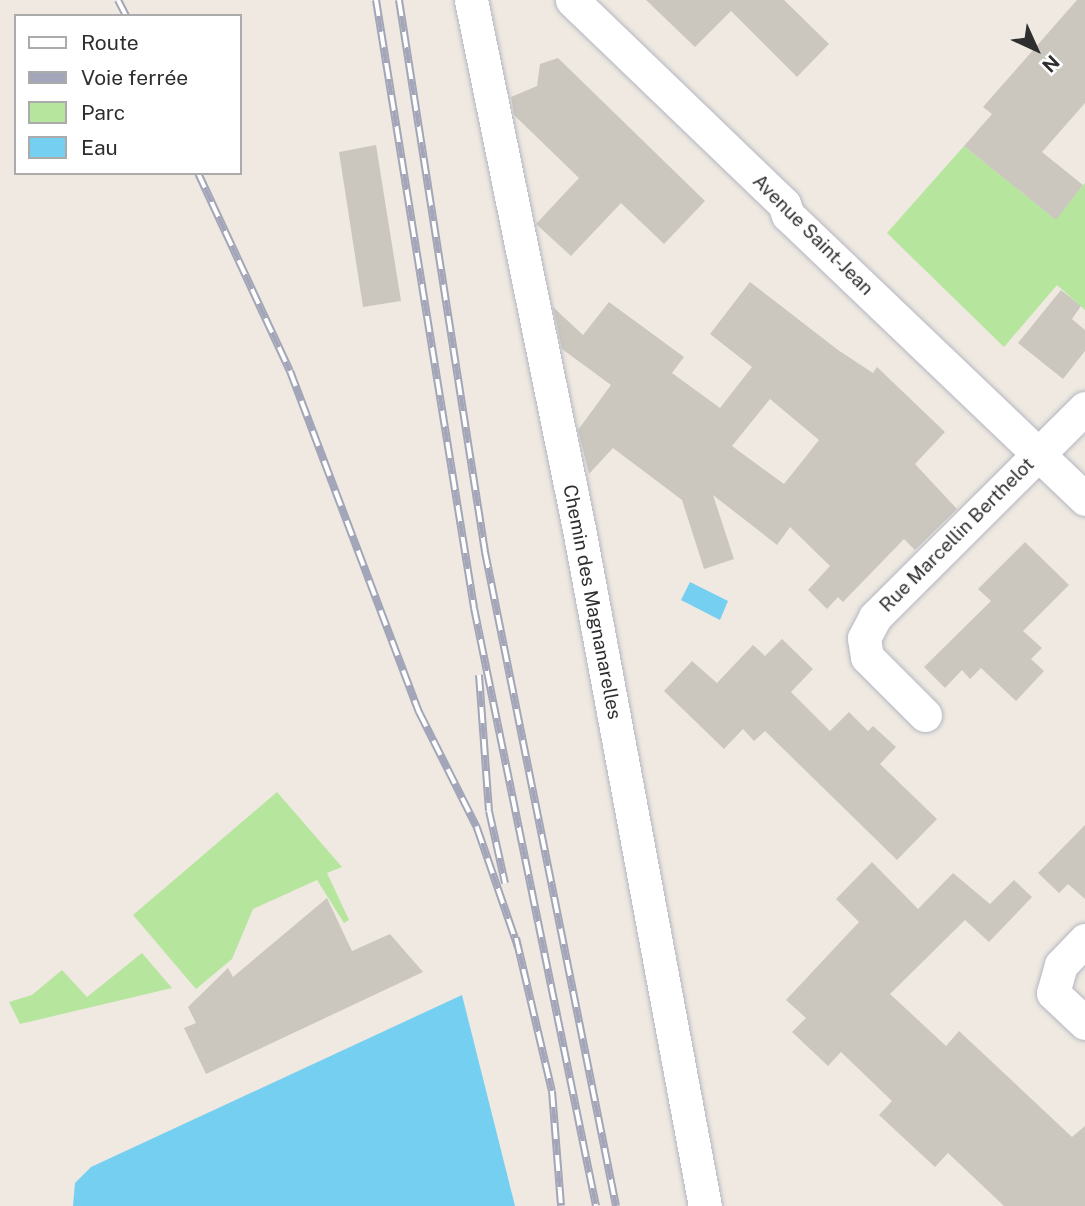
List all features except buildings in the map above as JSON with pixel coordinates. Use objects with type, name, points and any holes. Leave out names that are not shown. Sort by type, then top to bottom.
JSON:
[{"type":"street","name":"Chemin des Magnanarelles","points":[[471,0],[579,529],[705,1206]]},
{"type":"street","name":"Avenue Saint-Jean","points":[[572,0],[784,204],[788,215],[1085,499]]},
{"type":"street","name":"Rue Marcellin Berthelot","points":[[925,715],[867,657],[864,638],[875,617],[1085,408]]},
{"type":"street","points":[[1085,940],[1061,965],[1053,993],[1085,1023]]},
{"type":"green space","points":[[964,146],[1055,219],[1085,183],[1085,310],[1057,285],[1004,347],[887,233]]},
{"type":"green space","points":[[277,792],[342,867],[327,873],[349,920],[344,923],[317,880],[253,909],[232,959],[196,989],[133,915]]},
{"type":"green space","points":[[142,953],[172,988],[20,1024],[9,1002],[32,995],[62,970],[87,997]]},
{"type":"water","points":[[690,582],[728,601],[720,620],[681,600]]},
{"type":"water","points":[[462,995],[515,1206],[73,1206],[75,1183],[91,1167]]},
{"type":"railway","points":[[118,0],[125,14]]},
{"type":"railway","points":[[376,0],[474,608],[596,1206]]},
{"type":"railway","points":[[399,0],[485,552],[616,1206]]},
{"type":"railway","points":[[199,175],[290,371],[419,712],[477,828],[518,947]]},
{"type":"railway","points":[[479,675],[489,811],[505,883]]},
{"type":"railway","points":[[516,938],[552,1091],[561,1206]]}]
